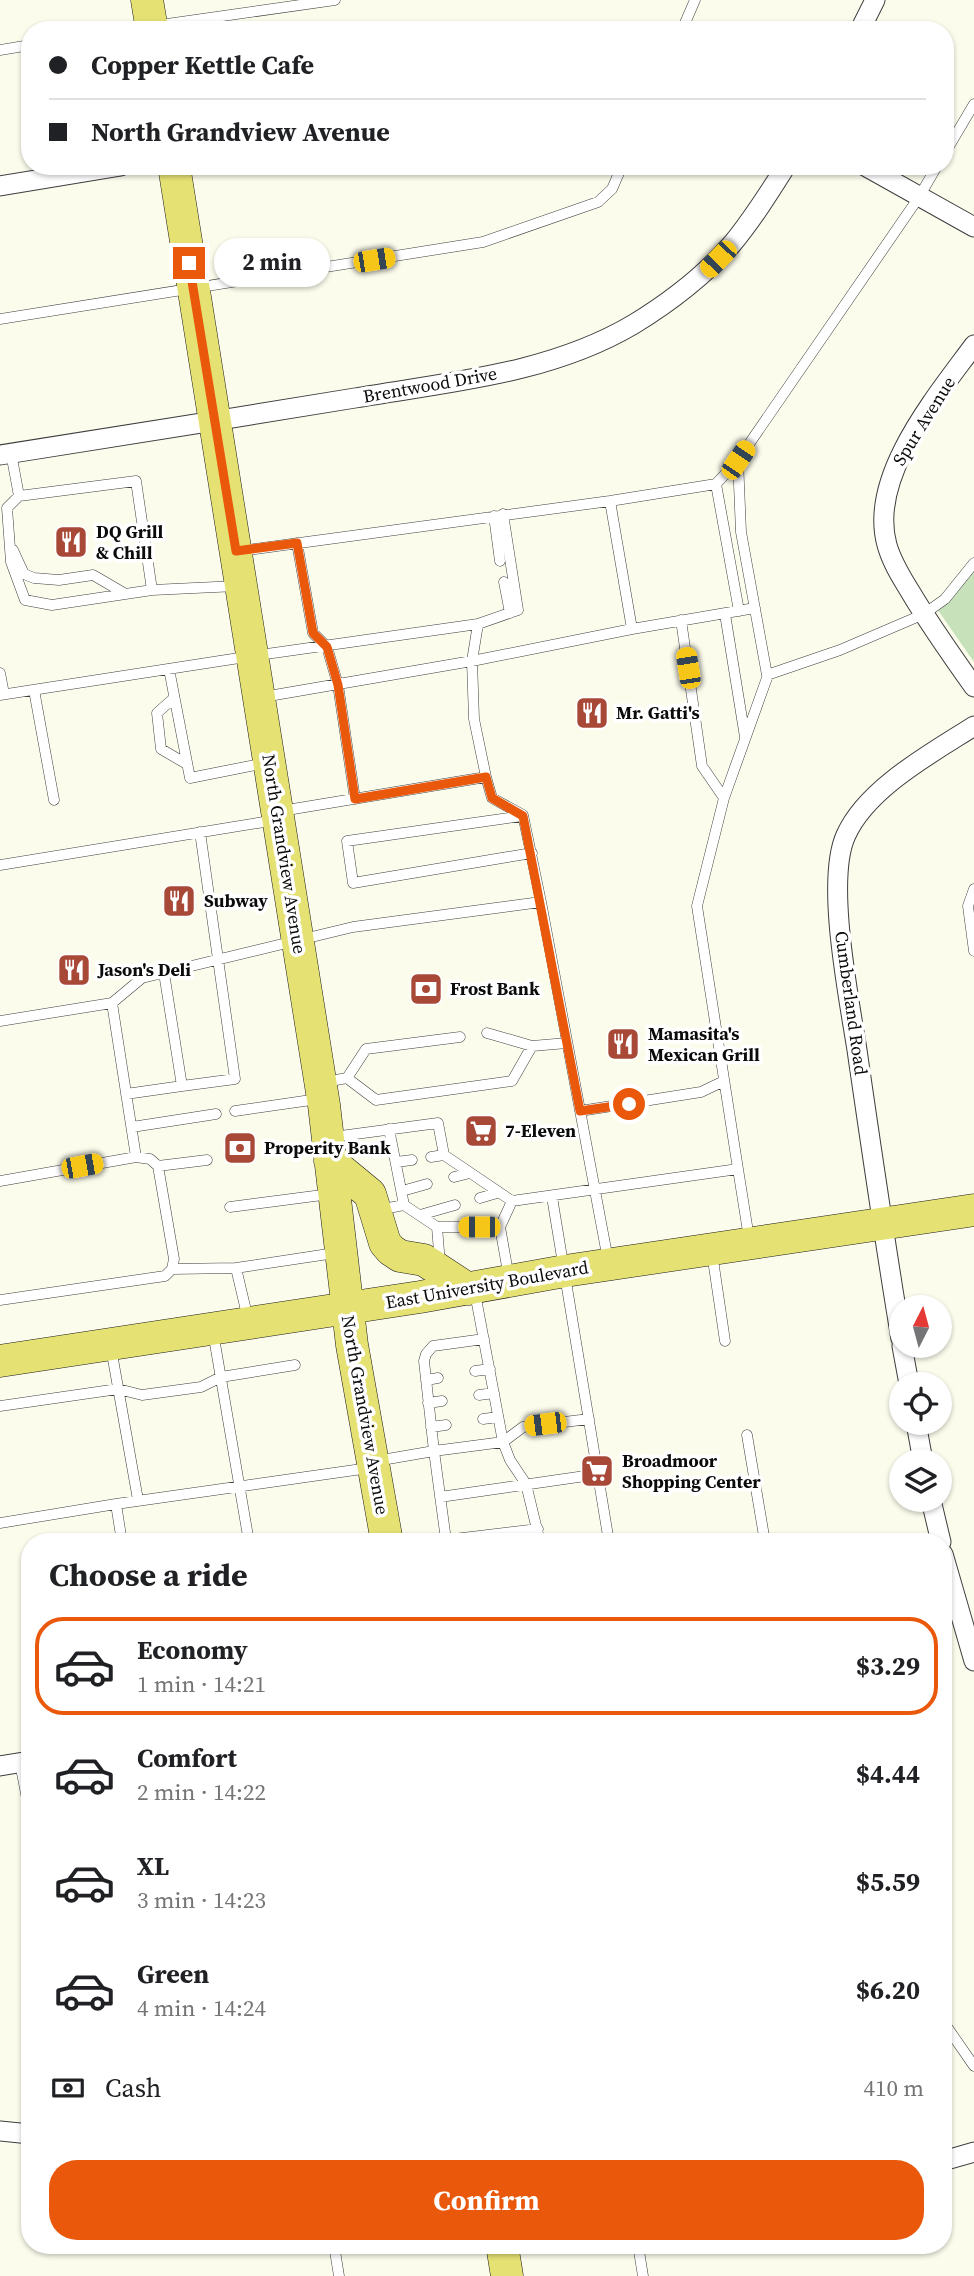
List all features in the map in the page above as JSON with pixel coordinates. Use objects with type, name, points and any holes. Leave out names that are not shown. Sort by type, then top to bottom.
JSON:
[{"type":"main road","name":"North Grandview Avenue","points":[[175,175],[298,942],[330,1086],[329,1149],[340,1252],[385,1533]]},
{"type":"main road","points":[[329,1149],[370,1194],[389,1208],[385,1243],[391,1250],[412,1259],[424,1259],[471,1288]]},
{"type":"main road","name":"East University Boulevard","points":[[0,1361],[347,1308],[565,1271],[974,1210]]},
{"type":"main road","points":[[503,2254],[507,2276]]},
{"type":"street","points":[[864,21],[875,0]]},
{"type":"street","points":[[0,186],[67,175]]},
{"type":"street","name":"Brentwood Drive","points":[[5,454],[520,369],[553,360],[594,345],[633,324],[704,273],[744,228],[780,175]]},
{"type":"street","points":[[881,175],[974,228]]},
{"type":"street","name":"Spur Avenue","points":[[974,345],[898,458],[883,507],[887,546],[897,570],[974,687]]},
{"type":"street","name":"Cumberland Road","points":[[893,1295],[881,1223],[841,928],[838,892],[841,849],[852,823],[874,797],[932,753],[974,726]]},
{"type":"street","points":[[934,1512],[939,1533]]},
{"type":"street","points":[[952,1592],[960,1625],[974,1661]]},
{"type":"street","points":[[0,1766],[21,1763]]},
{"type":"street","points":[[0,2131],[21,2133]]},
{"type":"street","points":[[952,2158],[974,2152]]},
{"type":"lane","points":[[144,21],[335,0]]},
{"type":"lane","points":[[686,21],[695,0]]},
{"type":"lane","points":[[0,50],[21,47]]},
{"type":"lane","points":[[954,138],[974,104]]},
{"type":"lane","points":[[0,319],[483,242],[598,202],[612,189],[618,175]]},
{"type":"lane","points":[[236,551],[610,501],[716,484],[738,460],[932,175]]},
{"type":"lane","points":[[5,454],[19,496]]},
{"type":"lane","points":[[738,460],[741,532],[768,675],[724,798],[697,906],[749,1243]]},
{"type":"lane","points":[[152,590],[136,481],[19,496],[7,508],[11,562],[25,600],[52,605],[152,590],[241,586]]},
{"type":"lane","points":[[716,484],[739,611]]},
{"type":"lane","points":[[610,501],[632,629]]},
{"type":"lane","points":[[499,515],[500,561]]},
{"type":"lane","points":[[0,673],[2,695],[478,624],[518,610],[499,515]]},
{"type":"lane","points":[[8,540],[23,574],[34,578],[59,580],[93,575],[124,593]]},
{"type":"lane","points":[[297,543],[313,633],[327,647],[338,685],[355,799]]},
{"type":"lane","points":[[768,675],[840,650],[924,614],[945,599],[974,563]]},
{"type":"lane","points":[[504,582],[510,613]]},
{"type":"lane","points":[[259,698],[755,608]]},
{"type":"lane","points":[[725,614],[745,741]]},
{"type":"lane","points":[[681,620],[702,766],[724,798]]},
{"type":"lane","points":[[478,624],[472,661],[474,719],[492,798],[523,816],[609,1265]]},
{"type":"lane","points":[[169,669],[190,778],[269,762]]},
{"type":"lane","points":[[34,690],[54,800]]},
{"type":"lane","points":[[174,698],[157,713],[161,749],[185,763]]},
{"type":"lane","points":[[0,864],[200,832],[355,799],[486,777]]},
{"type":"lane","points":[[523,816],[347,841],[353,883],[531,853]]},
{"type":"lane","points":[[126,1094],[235,1079],[200,832]]},
{"type":"lane","points":[[974,889],[968,906],[974,951]]},
{"type":"lane","points":[[0,1021],[112,1003],[142,978],[353,927],[541,902]]},
{"type":"lane","points":[[164,973],[182,1086]]},
{"type":"lane","points":[[112,1003],[136,1157]]},
{"type":"lane","points":[[487,1033],[531,1046],[567,1043]]},
{"type":"lane","points":[[235,1111],[330,1086],[366,1049],[460,1037]]},
{"type":"lane","points":[[330,1086],[376,1100],[512,1081],[531,1046]]},
{"type":"lane","points":[[580,1111],[701,1092],[724,1081]]},
{"type":"lane","points":[[132,1127],[215,1114]]},
{"type":"lane","points":[[329,1149],[389,1129],[438,1122],[444,1155]]},
{"type":"lane","points":[[389,1129],[402,1191]]},
{"type":"lane","points":[[431,1157],[444,1155],[512,1201],[738,1169]]},
{"type":"lane","points":[[0,1181],[136,1157],[150,1159],[158,1166],[174,1259],[172,1269],[165,1276],[0,1300]]},
{"type":"lane","points":[[158,1166],[207,1160]]},
{"type":"lane","points":[[396,1162],[412,1160]]},
{"type":"lane","points":[[454,1177],[470,1173]]},
{"type":"lane","points":[[427,1184],[402,1191],[389,1208],[420,1215],[437,1227],[500,1227]]},
{"type":"lane","points":[[480,1198],[497,1193]]},
{"type":"lane","points":[[230,1207],[334,1194]]},
{"type":"lane","points":[[552,1197],[608,1533]]},
{"type":"lane","points":[[510,1281],[500,1227],[512,1201]]},
{"type":"lane","points":[[420,1215],[456,1205]]},
{"type":"lane","points":[[437,1227],[441,1271]]},
{"type":"lane","points":[[711,1249],[725,1341]]},
{"type":"lane","points":[[172,1269],[236,1268],[340,1252]]},
{"type":"lane","points":[[236,1268],[249,1323]]},
{"type":"lane","points":[[471,1288],[484,1339],[503,1443],[510,1461],[526,1484],[539,1533]]},
{"type":"lane","points":[[213,1329],[247,1533]]},
{"type":"lane","points":[[445,1533],[424,1361],[433,1346],[484,1339]]},
{"type":"lane","points":[[111,1344],[138,1500]]},
{"type":"lane","points":[[0,1406],[118,1390],[142,1395],[201,1387],[221,1377],[295,1365]]},
{"type":"lane","points":[[475,1371],[490,1369]]},
{"type":"lane","points":[[426,1380],[438,1378]]},
{"type":"lane","points":[[479,1395],[494,1393]]},
{"type":"lane","points":[[428,1403],[442,1401]]},
{"type":"lane","points":[[483,1419],[498,1417]]},
{"type":"lane","points":[[0,1523],[138,1500],[239,1487],[434,1451],[503,1443],[523,1427],[589,1419]]},
{"type":"lane","points":[[431,1427],[446,1425]]},
{"type":"lane","points":[[747,1436],[763,1533]]},
{"type":"lane","points":[[440,1497],[599,1474]]},
{"type":"lane","points":[[116,1504],[121,1533]]},
{"type":"lane","points":[[507,1533],[538,1529]]},
{"type":"lane","points":[[952,2036],[974,2066]]},
{"type":"lane","points":[[335,2254],[339,2276]]},
{"type":"lane","points":[[639,2254],[643,2276]]},
{"type":"green space","points":[[974,563],[974,662],[935,606]]},
{"type":"place","name":"DQ Grill & Chill","points":[[71,542]]},
{"type":"place","name":"Mr. Gatti's","points":[[592,713]]},
{"type":"place","name":"Subway","points":[[179,901]]},
{"type":"place","name":"Jason's Deli","points":[[74,970]]},
{"type":"place","name":"Frost Bank","points":[[426,989]]},
{"type":"place","name":"Mamasita's Mexican Grill","points":[[623,1044]]},
{"type":"place","name":"7-Eleven","points":[[481,1131]]},
{"type":"place","name":"Properity Bank","points":[[240,1148]]},
{"type":"place","name":"Broadmoor Shopping Center","points":[[597,1471]]},
{"type":"route","points":[[189,263],[236,551],[297,543],[313,633],[327,647],[338,685],[355,799],[486,777],[492,798],[523,816],[580,1111],[629,1104]]}]
